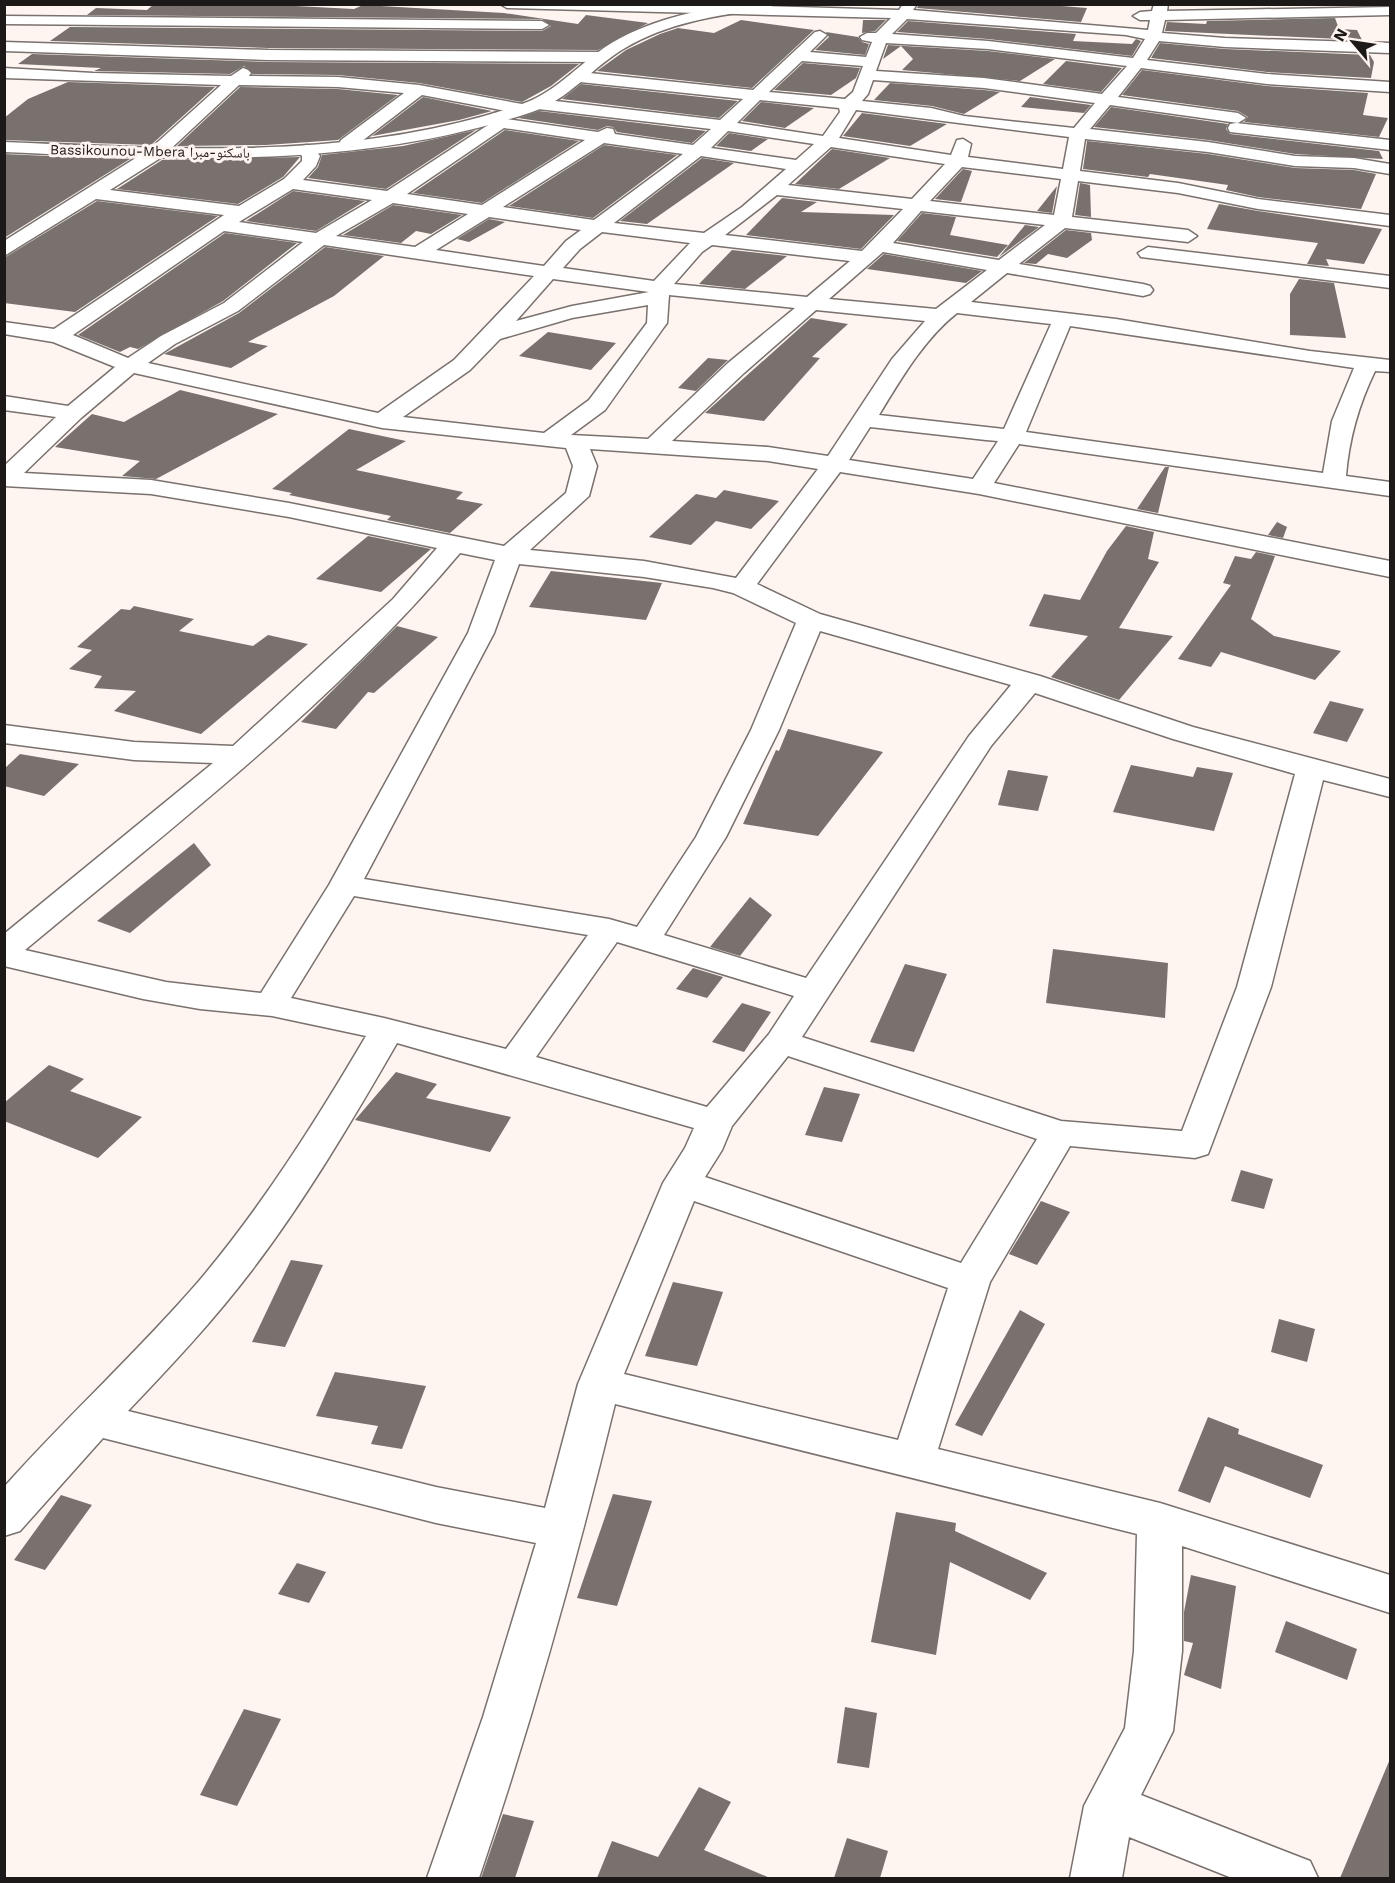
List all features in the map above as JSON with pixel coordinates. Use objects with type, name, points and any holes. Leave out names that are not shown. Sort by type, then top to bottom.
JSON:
[{"type":"street","points":[[4,9],[11,4]]},
{"type":"street","points":[[41,75],[137,4]]},
{"type":"street","points":[[184,22],[212,4]]},
{"type":"street","points":[[4,250],[96,194],[156,153],[233,81],[268,55],[328,4]]},
{"type":"street","points":[[507,4],[907,9],[1126,31],[1154,37],[1265,44],[1390,48]]},
{"type":"street","name":"Bassikounou-Mbera باسكنو-مبرا","points":[[8,150],[228,154],[306,150],[497,121],[531,106],[580,77],[602,57],[646,32],[731,7],[769,4]]},
{"type":"street","points":[[382,422],[462,365],[573,245],[595,226],[696,152],[757,94],[826,35],[794,28],[731,7]]},
{"type":"street","points":[[1030,22],[1161,9],[1252,13],[1362,8],[1390,11]]},
{"type":"street","points":[[847,106],[860,94],[881,37],[907,9]]},
{"type":"street","points":[[742,587],[834,464],[900,364],[946,311],[1062,220],[1078,133],[1136,65],[1154,37],[1161,9]]},
{"type":"street","points":[[1252,13],[1265,44]]},
{"type":"street","points":[[4,20],[552,25]]},
{"type":"street","points":[[188,52],[236,21]]},
{"type":"street","points":[[459,54],[482,24]]},
{"type":"street","points":[[618,27],[646,32]]},
{"type":"street","points":[[851,36],[988,45],[1136,65],[1267,79],[1390,87]]},
{"type":"street","points":[[1208,147],[1237,123],[1281,62],[1289,45]]},
{"type":"street","points":[[4,46],[268,55],[459,54],[602,57]]},
{"type":"street","points":[[125,79],[170,52]]},
{"type":"street","points":[[338,82],[366,56]]},
{"type":"street","points":[[800,57],[1106,100],[1237,123],[1390,145]]},
{"type":"street","points":[[4,73],[125,79],[338,82],[420,90],[531,106],[644,114],[958,161],[1212,193],[1258,204],[1390,221]]},
{"type":"street","points":[[580,77],[931,113],[964,121],[1208,147],[1285,174],[1354,164],[1390,170]]},
{"type":"street","points":[[348,144],[420,90]]},
{"type":"street","points":[[549,440],[597,405],[657,323],[659,293],[695,248],[748,211],[828,141],[848,112],[847,106]]},
{"type":"street","points":[[419,253],[486,212],[597,137],[644,114]]},
{"type":"street","points":[[4,479],[73,413],[130,366],[168,340],[231,307],[317,240],[389,198],[497,121],[696,152],[798,165]]},
{"type":"street","points":[[655,445],[811,302],[872,252],[917,205],[958,161],[969,129],[964,121]]},
{"type":"street","points":[[58,336],[221,225],[290,183],[310,162],[311,156],[306,150]]},
{"type":"street","points":[[1258,204],[1285,174]]},
{"type":"street","points":[[290,183],[595,226],[1004,265],[1143,290]]},
{"type":"street","points":[[773,189],[1188,236]]},
{"type":"street","points":[[1116,325],[1168,256],[1188,236],[1212,193]]},
{"type":"street","points":[[96,194],[242,212]]},
{"type":"street","points":[[221,225],[550,272],[659,293],[1064,319],[1116,325],[1310,357],[1390,366]]},
{"type":"street","points":[[1040,237],[1075,242]]},
{"type":"street","points":[[1133,251],[1390,282]]},
{"type":"street","points":[[493,334],[541,318],[659,293]]},
{"type":"street","points":[[979,487],[1012,437],[1064,319]]},
{"type":"street","points":[[4,328],[58,336],[130,366],[382,422],[549,440],[768,454],[979,487],[1390,569]]},
{"type":"street","points":[[1335,482],[1337,443],[1351,396],[1367,364]]},
{"type":"street","points":[[4,403],[73,413]]},
{"type":"street","points":[[864,420],[1012,437],[1390,489]]},
{"type":"street","points":[[270,1005],[345,885],[481,633],[509,555],[577,496],[585,466],[575,442]]},
{"type":"street","points":[[4,479],[151,487],[289,510],[509,555],[644,569],[713,580],[742,587],[811,620],[1030,682],[1183,733],[1311,770],[1390,788]]},
{"type":"street","points":[[4,951],[240,755],[402,605],[454,544]]},
{"type":"street","points":[[645,939],[711,837],[765,730],[811,620]]},
{"type":"street","points":[[453,1878],[507,1718],[562,1530],[599,1384],[682,1183],[703,1150],[715,1122],[781,1042],[813,990],[882,892],[979,742],[1005,708],[1030,682]]},
{"type":"street","points":[[4,734],[134,751],[240,755]]},
{"type":"street","points":[[781,1042],[1059,1133],[1195,1145],[1254,987],[1311,770]]},
{"type":"street","points":[[345,885],[609,929],[813,990]]},
{"type":"street","points":[[514,1063],[609,929]]},
{"type":"street","points":[[4,956],[94,981],[193,997],[270,1005],[386,1030],[514,1063],[715,1122]]},
{"type":"street","points":[[4,1518],[213,1291],[275,1209],[333,1120],[386,1030]]},
{"type":"street","points":[[913,1460],[970,1281],[1059,1133]]},
{"type":"street","points":[[682,1183],[970,1281]]},
{"type":"street","points":[[599,1384],[1160,1521],[1390,1594]]},
{"type":"street","points":[[94,1419],[436,1506],[562,1530]]},
{"type":"street","points":[[1096,1878],[1109,1806],[1149,1731],[1158,1651],[1160,1521]]},
{"type":"street","points":[[1109,1806],[1292,1878]]},
{"type":"building","points":[[154,4],[257,4],[354,9],[363,5],[504,13],[578,24],[586,15],[648,23],[598,50],[268,48],[50,41],[70,27],[542,31],[551,26],[542,19],[87,15],[96,8],[147,10]]},
{"type":"building","points":[[919,4],[1037,4],[1087,8],[1081,22],[917,8]]},
{"type":"building","points":[[1335,18],[1339,29],[1357,30],[1362,40],[1165,31],[1167,22],[1206,24],[1207,21]]},
{"type":"building","points":[[741,20],[814,30],[752,88],[597,71],[626,50],[660,34],[678,28],[714,33]]},
{"type":"building","points":[[863,20],[886,20],[875,31],[862,33]]},
{"type":"building","points":[[908,21],[1076,34],[1073,41],[1132,44],[1136,39],[1141,41],[1132,56],[988,39],[897,32]]},
{"type":"building","points":[[826,32],[858,37],[862,42],[869,44],[865,55],[815,50],[829,37]]},
{"type":"building","points":[[1160,43],[1225,49],[1370,55],[1374,62],[1371,78],[1267,72],[1151,58]]},
{"type":"building","points":[[888,45],[988,51],[1055,59],[1020,81],[902,70],[913,59],[901,46],[883,59]]},
{"type":"building","points":[[32,54],[268,62],[579,64],[551,86],[522,102],[419,83],[338,75],[253,74],[244,66],[230,74],[94,71],[101,68],[18,64]]},
{"type":"building","points":[[1066,61],[1122,68],[1101,92],[1043,84]]},
{"type":"building","points":[[803,63],[860,68],[856,78],[831,95],[774,90]]},
{"type":"building","points":[[1142,70],[1267,86],[1368,93],[1363,115],[1388,118],[1379,137],[1244,122],[1248,117],[1238,111],[1122,95]]},
{"type":"building","points":[[68,82],[215,87],[151,145],[4,140],[4,118],[28,99]]},
{"type":"building","points":[[890,83],[1000,92],[964,114],[932,106],[874,100]]},
{"type":"building","points":[[581,84],[738,101],[719,118],[562,99]]},
{"type":"building","points":[[240,87],[338,89],[398,95],[338,140],[266,145],[177,146]]},
{"type":"building","points":[[423,97],[492,111],[459,120],[372,136]]},
{"type":"building","points":[[1030,97],[1091,105],[1084,113],[1021,107]]},
{"type":"building","points":[[761,102],[814,108],[785,128],[742,121]]},
{"type":"building","points":[[1111,107],[1228,124],[1226,129],[1230,134],[1379,151],[1383,159],[1295,154],[1208,140],[1094,127]]},
{"type":"building","points":[[539,111],[706,131],[692,143],[617,132],[613,127],[607,126],[598,130],[518,118]]},
{"type":"building","points":[[862,113],[947,124],[910,146],[843,136]]},
{"type":"building","points":[[476,130],[386,189],[308,178],[318,167],[322,155],[403,146]]},
{"type":"building","points":[[505,130],[579,141],[482,203],[413,193]]},
{"type":"building","points":[[729,133],[768,139],[751,151],[716,146]]},
{"type":"building","points":[[1087,141],[1208,154],[1295,168],[1354,170],[1376,174],[1361,209],[1258,197],[1226,190],[1228,185],[1150,174],[1148,177],[1083,169]]},
{"type":"building","points":[[604,145],[677,155],[593,218],[509,206]]},
{"type":"building","points":[[832,149],[890,158],[839,189],[795,184]]},
{"type":"building","points":[[4,154],[71,157],[130,159],[4,238]]},
{"type":"building","points":[[300,157],[283,177],[238,204],[117,189],[162,160]]},
{"type":"building","points":[[702,158],[734,163],[647,224],[620,221]]},
{"type":"building","points":[[963,169],[972,171],[961,202],[935,199]]},
{"type":"building","points":[[1080,183],[1090,185],[1091,217],[1075,215]]},
{"type":"building","points":[[1057,186],[1052,213],[1037,211]]},
{"type":"building","points":[[293,191],[365,201],[316,231],[246,221]]},
{"type":"building","points":[[782,198],[817,202],[801,212],[894,215],[861,249],[746,235]]},
{"type":"building","points":[[97,201],[218,216],[75,312],[4,303],[4,258]]},
{"type":"building","points":[[1219,204],[1382,229],[1364,264],[1326,259],[1329,266],[1307,264],[1318,243],[1207,229]]},
{"type":"building","points":[[393,205],[462,215],[431,234],[416,231],[401,243],[343,235]]},
{"type":"building","points":[[922,213],[956,217],[950,235],[1008,245],[997,257],[897,241]]},
{"type":"building","points":[[489,219],[505,222],[469,242],[457,239]]},
{"type":"building","points":[[1025,225],[1039,227],[999,257]]},
{"type":"building","points":[[1066,230],[1091,233],[1092,240],[1067,258],[1048,254],[1036,264],[1024,263]]},
{"type":"building","points":[[225,233],[297,243],[223,301],[138,349],[130,347],[120,352],[78,335]]},
{"type":"building","points":[[325,247],[384,256],[334,296],[248,342],[268,346],[231,368],[164,354],[239,313]]},
{"type":"building","points":[[732,250],[787,256],[745,289],[699,284]]},
{"type":"building","points":[[884,254],[982,271],[966,283],[867,269]]},
{"type":"building","points":[[1299,279],[1334,283],[1346,338],[1290,335],[1290,294]]},
{"type":"building","points":[[811,318],[848,324],[812,357],[820,358],[764,421],[705,413]]},
{"type":"building","points":[[548,332],[616,343],[591,370],[519,356]]},
{"type":"building","points":[[708,358],[728,360],[696,391],[678,388]]},
{"type":"building","points":[[180,390],[278,414],[156,479],[122,476],[140,461],[55,447],[92,414],[124,422]]},
{"type":"building","points":[[349,429],[406,441],[356,470],[463,492],[456,499],[483,504],[450,533],[387,520],[391,516],[289,495],[292,493],[272,489]]},
{"type":"building","points":[[1165,467],[1169,467],[1158,513],[1137,509]]},
{"type":"building","points":[[724,490],[779,501],[751,529],[716,521],[691,545],[649,537],[696,494],[716,498]]},
{"type":"building","points":[[1277,522],[1287,527],[1283,538],[1268,535]]},
{"type":"building","points":[[1126,526],[1154,532],[1148,559],[1159,562],[1119,628],[1173,636],[1119,700],[1051,677],[1088,636],[1029,626],[1044,594],[1080,600],[1107,551]]},
{"type":"building","points":[[368,536],[431,549],[381,592],[316,579]]},
{"type":"building","points":[[1256,552],[1275,556],[1251,619],[1274,636],[1341,651],[1315,680],[1221,652],[1211,667],[1178,659],[1231,585],[1223,583],[1235,556],[1251,559]]},
{"type":"building","points":[[551,571],[662,583],[646,620],[529,607]]},
{"type":"building","points":[[134,606],[194,619],[179,631],[253,646],[268,635],[308,644],[201,734],[114,711],[136,691],[94,688],[102,676],[69,669],[92,650],[77,647],[121,609],[130,610]]},
{"type":"building","points":[[397,626],[438,637],[374,693],[368,692],[336,729],[301,722]]},
{"type":"building","points":[[1330,701],[1364,709],[1347,742],[1313,733]]},
{"type":"building","points":[[788,729],[883,752],[818,836],[743,824],[776,750],[779,751]]},
{"type":"building","points":[[20,754],[79,764],[44,796],[4,786],[4,769]]},
{"type":"building","points":[[1131,765],[1193,777],[1197,767],[1233,773],[1214,831],[1113,812]]},
{"type":"building","points":[[1008,770],[1048,776],[1038,811],[998,805]]},
{"type":"building","points":[[194,843],[211,865],[130,933],[97,921]]},
{"type":"building","points":[[750,897],[772,915],[740,956],[710,947]]},
{"type":"building","points":[[1053,949],[1168,963],[1165,1018],[1046,1003]]},
{"type":"building","points":[[905,964],[947,974],[914,1052],[870,1042]]},
{"type":"building","points":[[693,968],[723,977],[707,998],[676,989]]},
{"type":"building","points":[[742,1003],[771,1012],[744,1052],[712,1042]]},
{"type":"building","points":[[49,1065],[84,1079],[70,1091],[142,1117],[98,1158],[4,1121],[4,1103]]},
{"type":"building","points":[[396,1072],[437,1084],[426,1098],[511,1117],[490,1152],[355,1120]]},
{"type":"building","points":[[824,1087],[860,1094],[842,1142],[805,1135]]},
{"type":"building","points":[[1241,1170],[1273,1179],[1264,1209],[1231,1201]]},
{"type":"building","points":[[1041,1201],[1070,1212],[1037,1265],[1009,1254]]},
{"type":"building","points":[[291,1260],[323,1265],[285,1347],[252,1342]]},
{"type":"building","points":[[673,1282],[723,1292],[697,1366],[645,1356]]},
{"type":"building","points":[[1020,1310],[1045,1324],[982,1436],[955,1425]]},
{"type":"building","points":[[1279,1319],[1315,1329],[1307,1362],[1271,1352]]},
{"type":"building","points":[[335,1372],[426,1386],[402,1449],[371,1444],[378,1426],[316,1416]]},
{"type":"building","points":[[1208,1417],[1239,1429],[1238,1434],[1323,1465],[1310,1498],[1225,1466],[1210,1503],[1178,1491]]},
{"type":"building","points":[[613,1494],[652,1501],[617,1606],[577,1598]]},
{"type":"building","points":[[61,1495],[92,1505],[45,1570],[14,1560]]},
{"type":"building","points":[[896,1512],[956,1523],[955,1531],[1047,1573],[1030,1600],[950,1562],[936,1655],[871,1642]]},
{"type":"building","points":[[297,1563],[326,1572],[309,1603],[278,1594]]},
{"type":"building","points":[[1191,1575],[1236,1586],[1221,1689],[1184,1675],[1193,1643],[1184,1641],[1184,1612]]},
{"type":"building","points":[[1286,1621],[1357,1649],[1347,1680],[1275,1652]]},
{"type":"building","points":[[845,1707],[877,1713],[869,1768],[837,1763]]},
{"type":"building","points":[[244,1709],[281,1719],[237,1806],[200,1795]]},
{"type":"building","points":[[1390,1759],[1390,1878],[1340,1878]]},
{"type":"building","points":[[699,1787],[731,1802],[704,1850],[770,1878],[597,1878],[612,1841],[658,1857]]},
{"type":"building","points":[[503,1814],[534,1821],[515,1878],[481,1878]]},
{"type":"building","points":[[847,1838],[888,1851],[880,1878],[834,1878]]}]
